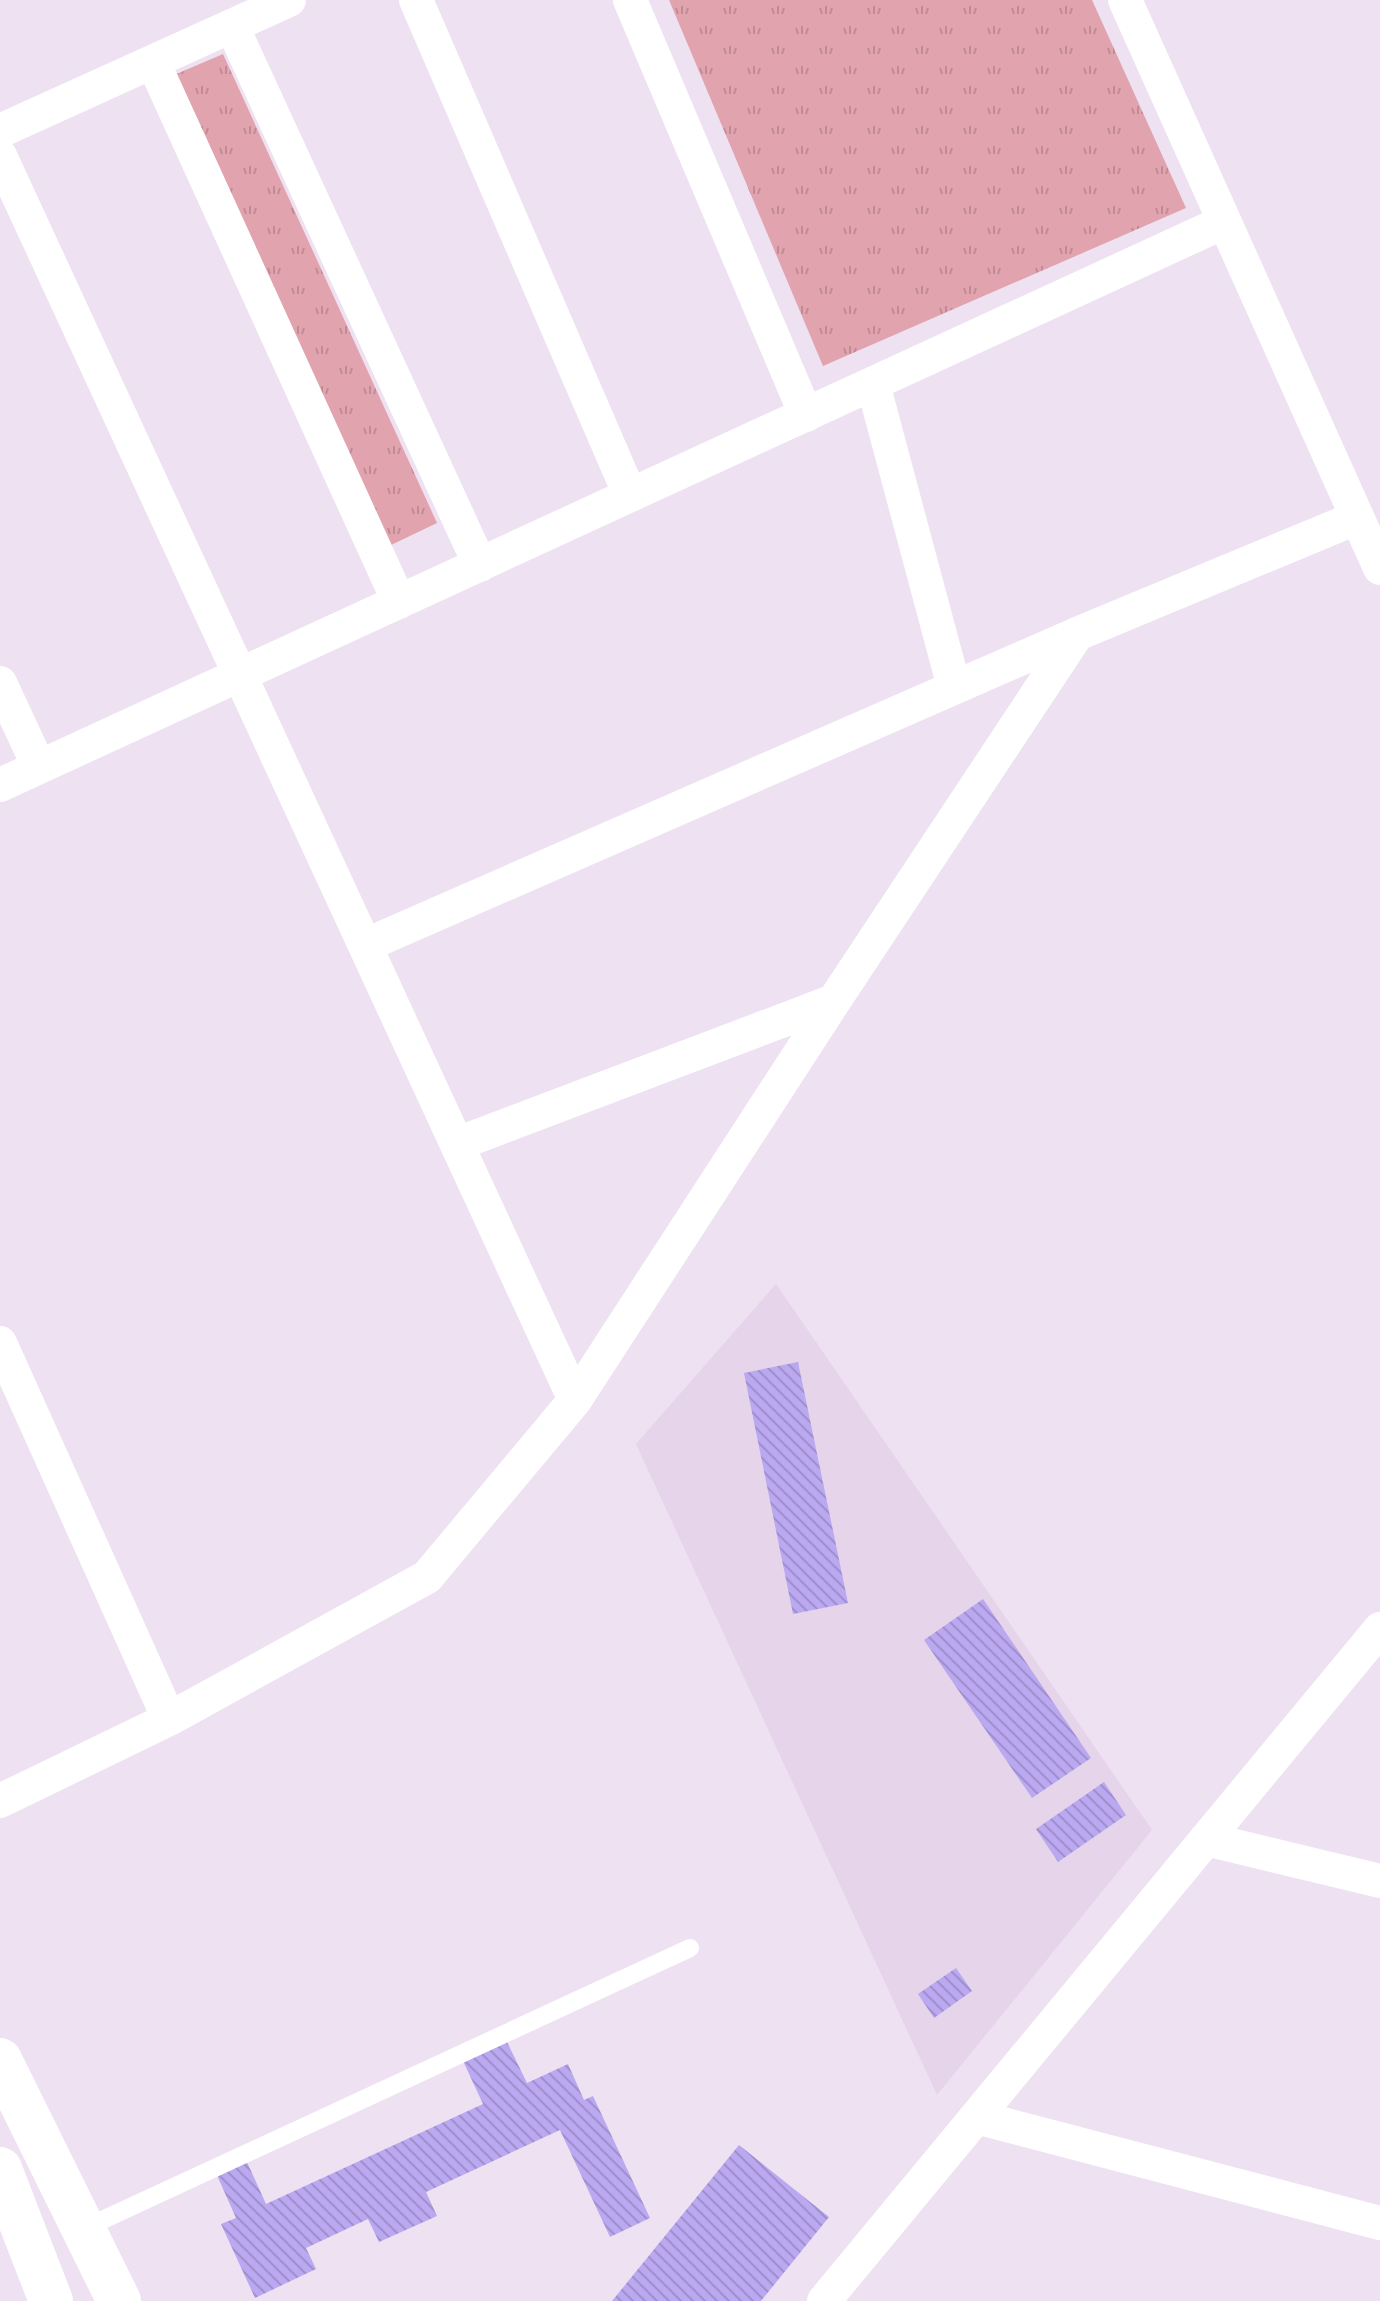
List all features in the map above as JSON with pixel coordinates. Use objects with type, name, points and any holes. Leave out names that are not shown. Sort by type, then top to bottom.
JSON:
[{"type":"main road","points":[[0,2060],[119,2301]]},
{"type":"main road","points":[[0,2169],[51,2301]]},
{"type":"street","points":[[0,131],[289,0]]},
{"type":"street","points":[[416,0],[630,495]]},
{"type":"street","points":[[630,0],[806,415]]},
{"type":"street","points":[[1125,0],[1380,568]]},
{"type":"street","points":[[232,26],[480,565]]},
{"type":"street","points":[[153,62],[399,602]]},
{"type":"street","points":[[0,156],[575,1400]]},
{"type":"street","points":[[0,785],[1224,222]]},
{"type":"street","points":[[873,384],[954,687]]},
{"type":"street","points":[[366,945],[954,687],[1356,518]]},
{"type":"street","points":[[0,1801],[169,1719],[427,1577],[575,1400],[1077,634]]},
{"type":"street","points":[[0,683],[39,767]]},
{"type":"street","points":[[457,1144],[834,1001]]},
{"type":"street","points":[[0,1343],[169,1719]]},
{"type":"street","points":[[824,2301],[1380,1629]]},
{"type":"street","points":[[1206,1839],[1380,1881]]},
{"type":"street","points":[[976,2117],[1380,2223]]},
{"type":"lane","points":[[83,2229],[690,1948]]},
{"type":"shaded area","points":[[776,1284],[1152,1830],[937,2095],[636,1444]]},
{"type":"green space","points":[[669,0],[1092,0],[1186,208],[823,366]]},
{"type":"green space","points":[[223,54],[437,523],[389,546],[174,75]]},
{"type":"building","points":[[798,1362],[848,1603],[793,1614],[744,1373]]},
{"type":"building","points":[[983,1599],[1091,1758],[1032,1798],[924,1640]]},
{"type":"building","points":[[1104,1782],[1126,1815],[1058,1862],[1036,1829]]},
{"type":"building","points":[[956,1968],[972,1991],[934,2018],[918,1994]]},
{"type":"building","points":[[506,2040],[527,2083],[568,2064],[584,2100],[593,2096],[650,2218],[610,2237],[560,2130],[426,2192],[437,2216],[379,2242],[368,2219],[306,2248],[316,2269],[255,2298],[221,2224],[236,2218],[216,2173],[246,2160],[266,2204],[483,2104],[463,2061]]},
{"type":"building","points":[[739,2145],[829,2217],[761,2301],[612,2301]]}]
